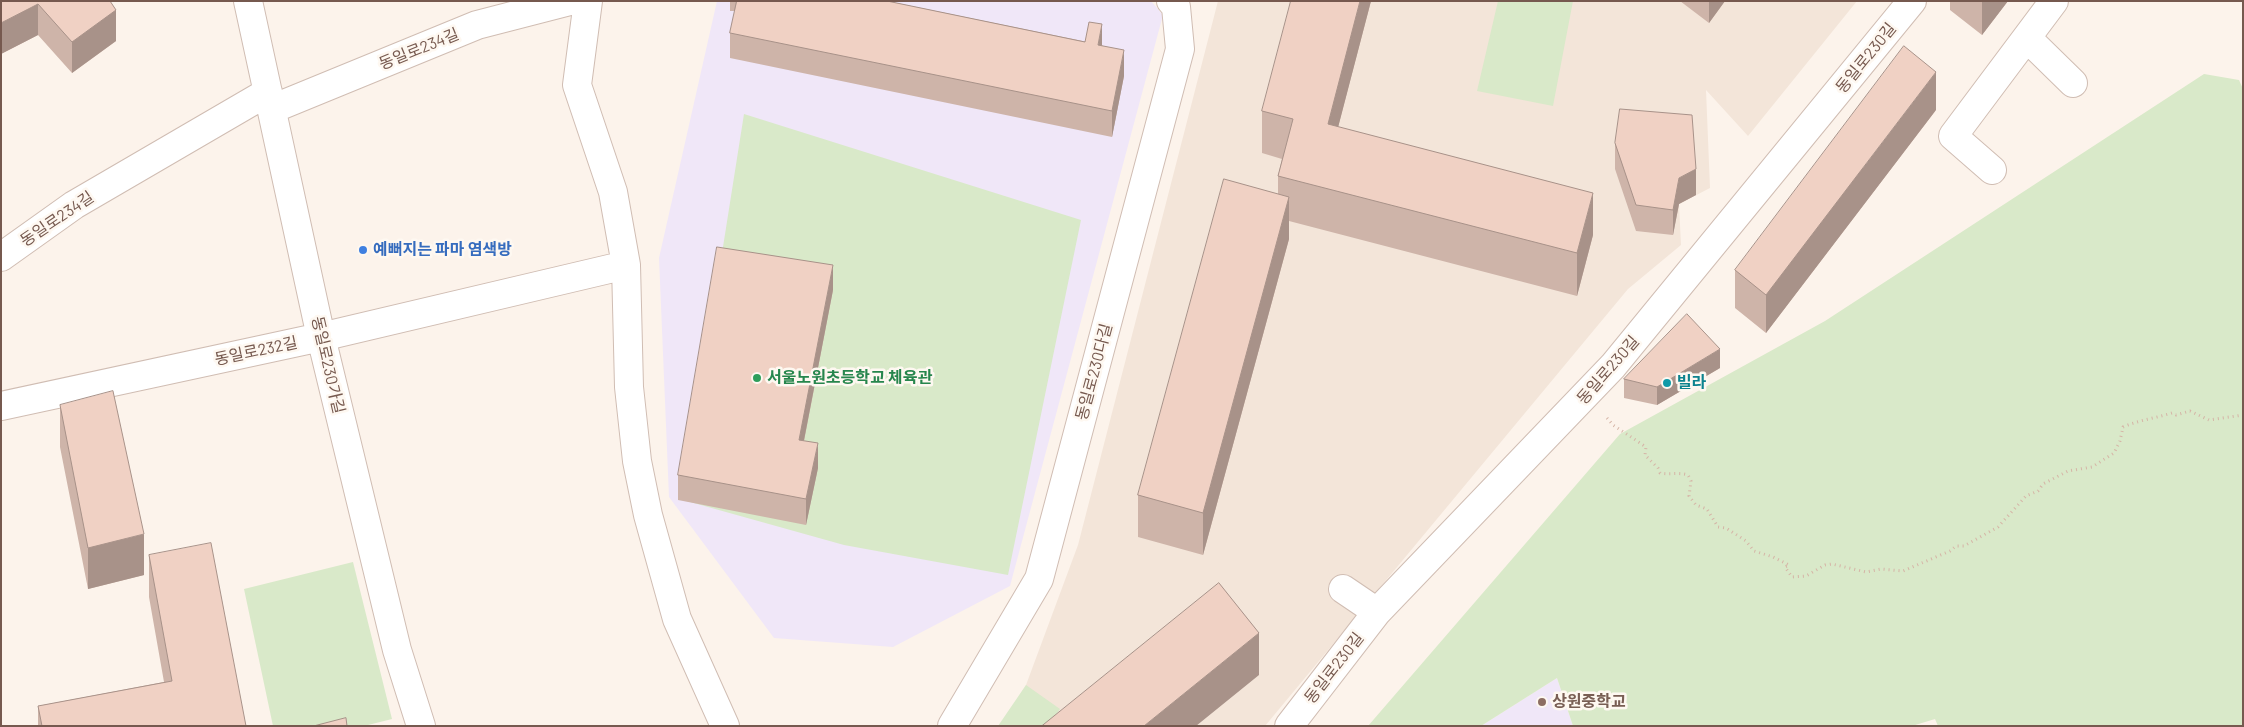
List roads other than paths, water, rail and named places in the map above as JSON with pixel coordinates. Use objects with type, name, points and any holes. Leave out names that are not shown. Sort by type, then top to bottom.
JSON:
[{"type":"street","name":"동일로230가길","points":[[248,1],[321,337],[397,650],[421,726]]},
{"type":"street","name":"동일로234길","points":[[1,257],[74,205],[270,101],[477,25],[570,1]]},
{"type":"street","points":[[588,1],[577,85],[613,192],[626,265],[629,387],[637,461],[648,515],[677,619],[725,726]]},
{"type":"street","name":"동일로230다길","points":[[952,726],[1039,579],[1180,49],[1176,6],[1171,1]]},
{"type":"street","name":"동일로230길","points":[[1289,726],[1377,612],[1590,392],[1912,1]]},
{"type":"street","points":[[1992,170],[1953,136],[2054,1]]},
{"type":"street","points":[[2027,38],[2072,83]]},
{"type":"street","name":"동일로232길","points":[[1,406],[321,337],[626,265]]},
{"type":"street","points":[[1343,589],[1377,612]]},
{"type":"place","name":"예뻐지는 파마 염색방","points":[[363,250]]},
{"type":"place","name":"서울노원초등학교 체육관","points":[[757,378]]},
{"type":"place","name":"빌라","points":[[1667,383]]},
{"type":"place","name":"상원중학교","points":[[1542,702]]}]
